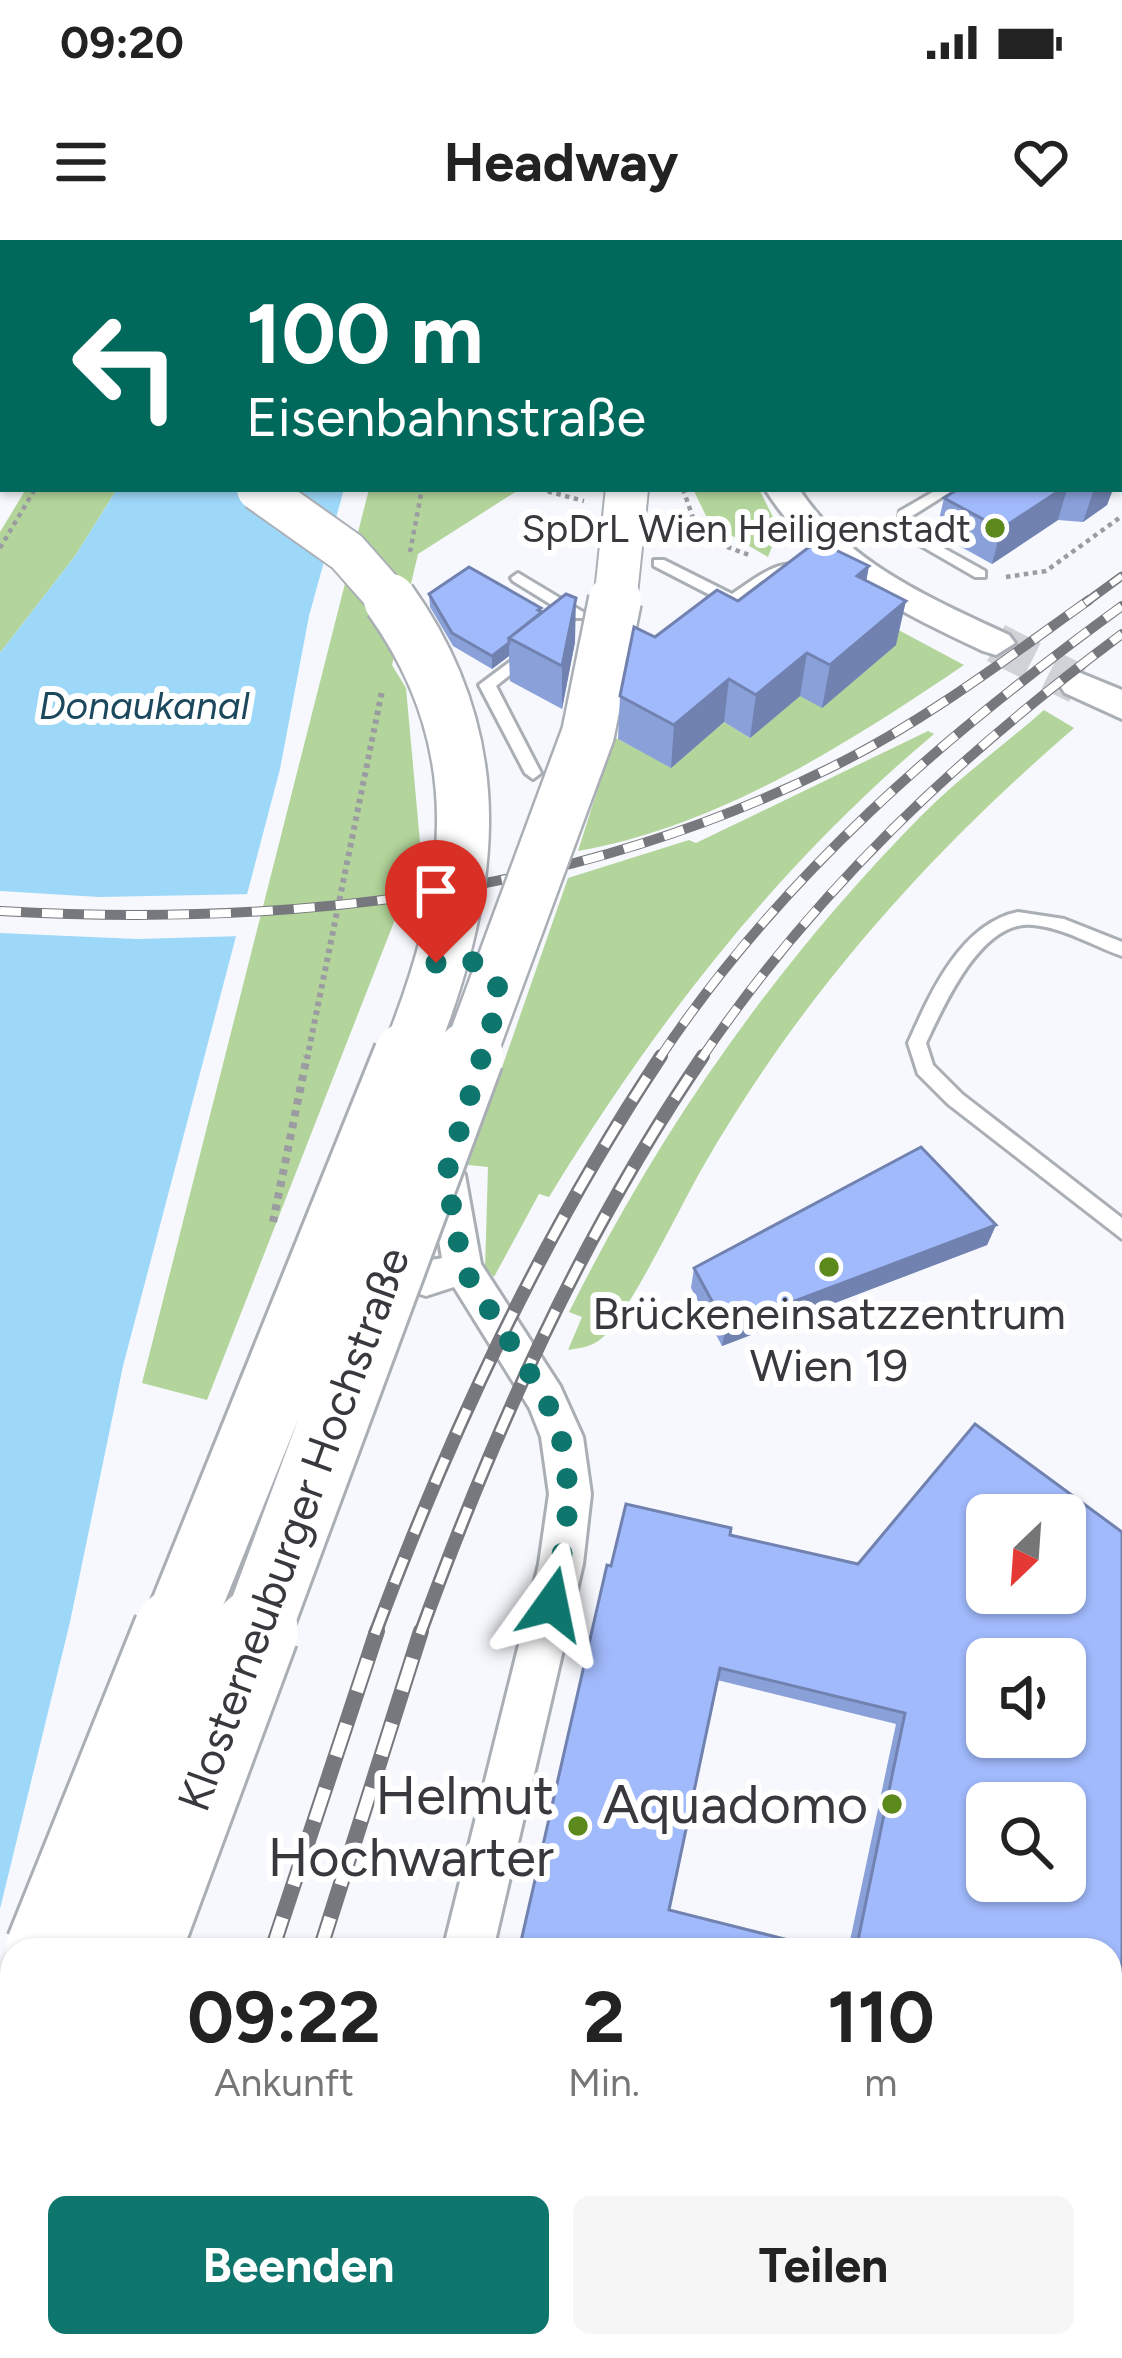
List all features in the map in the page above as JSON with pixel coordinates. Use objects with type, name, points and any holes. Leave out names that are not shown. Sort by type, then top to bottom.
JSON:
[{"type":"highway","name":"Klosterneuburger Hochstraße","points":[[53,1938],[423,1018],[455,910],[465,840],[464,775],[457,727],[441,680],[408,620],[325,530],[263,492]]},
{"type":"highway","name":"Klosterneuburger Hochstraße","points":[[143,1938],[588,734],[622,561],[627,492]]},
{"type":"street","points":[[784,492],[801,521],[847,563],[996,643]]},
{"type":"street","points":[[1078,684],[1122,706]]},
{"type":"street","points":[[463,1268],[426,1279],[359,1259],[327,1227],[415,996],[436,963],[468,959],[494,974],[500,996],[446,1175],[463,1268],[546,1399],[567,1456],[570,1494],[561,1564],[471,1938]]},
{"type":"street","points":[[349,1161],[403,1153],[446,1175]]},
{"type":"lane","points":[[943,492],[905,514],[904,532],[980,574]]},
{"type":"lane","points":[[659,563],[734,601]]},
{"type":"lane","points":[[700,620],[781,569],[847,563]]},
{"type":"lane","points":[[518,578],[578,615],[626,633]]},
{"type":"lane","points":[[560,629],[578,615]]},
{"type":"lane","points":[[533,773],[487,685],[542,643]]},
{"type":"lane","points":[[1122,949],[1034,919],[1004,921],[983,938],[933,1008],[917,1043],[925,1069],[955,1099],[1122,1231]]},
{"type":"path","points":[[0,548],[33,492]]},
{"type":"path","points":[[407,570],[421,492]]},
{"type":"path","points":[[683,492],[698,533]]},
{"type":"path","points":[[980,574],[1015,578],[1046,571],[1122,516]]},
{"type":"path","points":[[271,1232],[385,680]]},
{"type":"green space","points":[[24,492],[115,492],[75,556],[0,653],[0,532]]},
{"type":"green space","points":[[368,492],[515,492],[418,554],[392,665],[406,688],[421,853],[207,1400],[142,1383]]},
{"type":"green space","points":[[694,492],[760,492],[779,529],[768,557],[709,522]]},
{"type":"green space","points":[[861,610],[964,665],[828,752],[731,802],[681,823],[578,851],[614,737],[671,767],[724,722],[750,738]]},
{"type":"green space","points":[[1044,710],[1074,728],[968,826],[825,986],[742,1103],[613,1326],[594,1343],[568,1350],[582,1317],[569,1312],[605,1244],[682,1114],[769,991],[919,818]]},
{"type":"green space","points":[[928,731],[934,734],[822,838],[722,950],[632,1070],[549,1197],[539,1194],[494,1277],[485,1268],[488,1167],[468,1165],[568,878],[689,840],[696,843]]},
{"type":"water","name":"Donaukanal","points":[[115,492],[343,492],[309,616],[280,769],[123,1366],[70,1622],[0,1909],[0,653],[75,556]]},
{"type":"pier","points":[[0,891],[99,897],[254,894],[243,936],[137,939],[0,933]]},
{"type":"building","points":[[953,492],[1057,492],[1001,529],[944,498]]},
{"type":"building","points":[[817,541],[869,566],[857,576],[906,601],[830,665],[807,653],[756,695],[729,679],[674,725],[620,696],[634,627],[655,637],[717,590],[738,601]]},
{"type":"building","points":[[469,567],[541,608],[492,656],[452,633],[429,594]]},
{"type":"building","points":[[566,594],[576,598],[562,666],[509,638]]},
{"type":"building","name":"Brückeneinsatzzentrum Wien 19","points":[[921,1147],[996,1225],[726,1327],[694,1268]]},
{"type":"building","points":[[975,1424],[1070,1494],[966,1494],[966,1614],[1086,1614],[1086,1506],[1122,1532],[1122,1938],[858,1938],[905,1713],[720,1668],[669,1910],[780,1938],[522,1938],[607,1565],[611,1566],[626,1504],[731,1528],[730,1535],[858,1564]]},
{"type":"tunnel","points":[[996,643],[1078,684]]},
{"type":"railway","points":[[1085,603],[1122,576]]},
{"type":"railway","points":[[0,911],[214,914],[320,907],[529,874],[631,847],[731,812],[864,750],[963,689],[1089,600]]},
{"type":"railway","points":[[660,1058],[758,929],[870,812],[992,705],[1122,606]]},
{"type":"railway","points":[[702,1058],[792,938],[893,828],[1003,728],[1122,634]]},
{"type":"railway","points":[[375,1634],[435,1483],[502,1336],[576,1194],[660,1058]]},
{"type":"railway","points":[[420,1633],[478,1483],[579,1264],[702,1058]]},
{"type":"railway","points":[[276,1938],[377,1631]]},
{"type":"railway","points":[[324,1938],[420,1633]]},
{"type":"place","name":"SpDrL Wien Heiligenstadt","points":[[995,528]]},
{"type":"place","name":"Brückeneinsatzzentrum Wien 19","points":[[829,1267]]},
{"type":"place","name":"Aquadomo","points":[[892,1804]]},
{"type":"place","name":"Helmut Hochwarter","points":[[578,1826]]},
{"type":"route","points":[[436,963],[468,959],[494,974],[500,996],[446,1175],[470,1285],[546,1399],[567,1456],[567,1529],[552,1604]]}]
